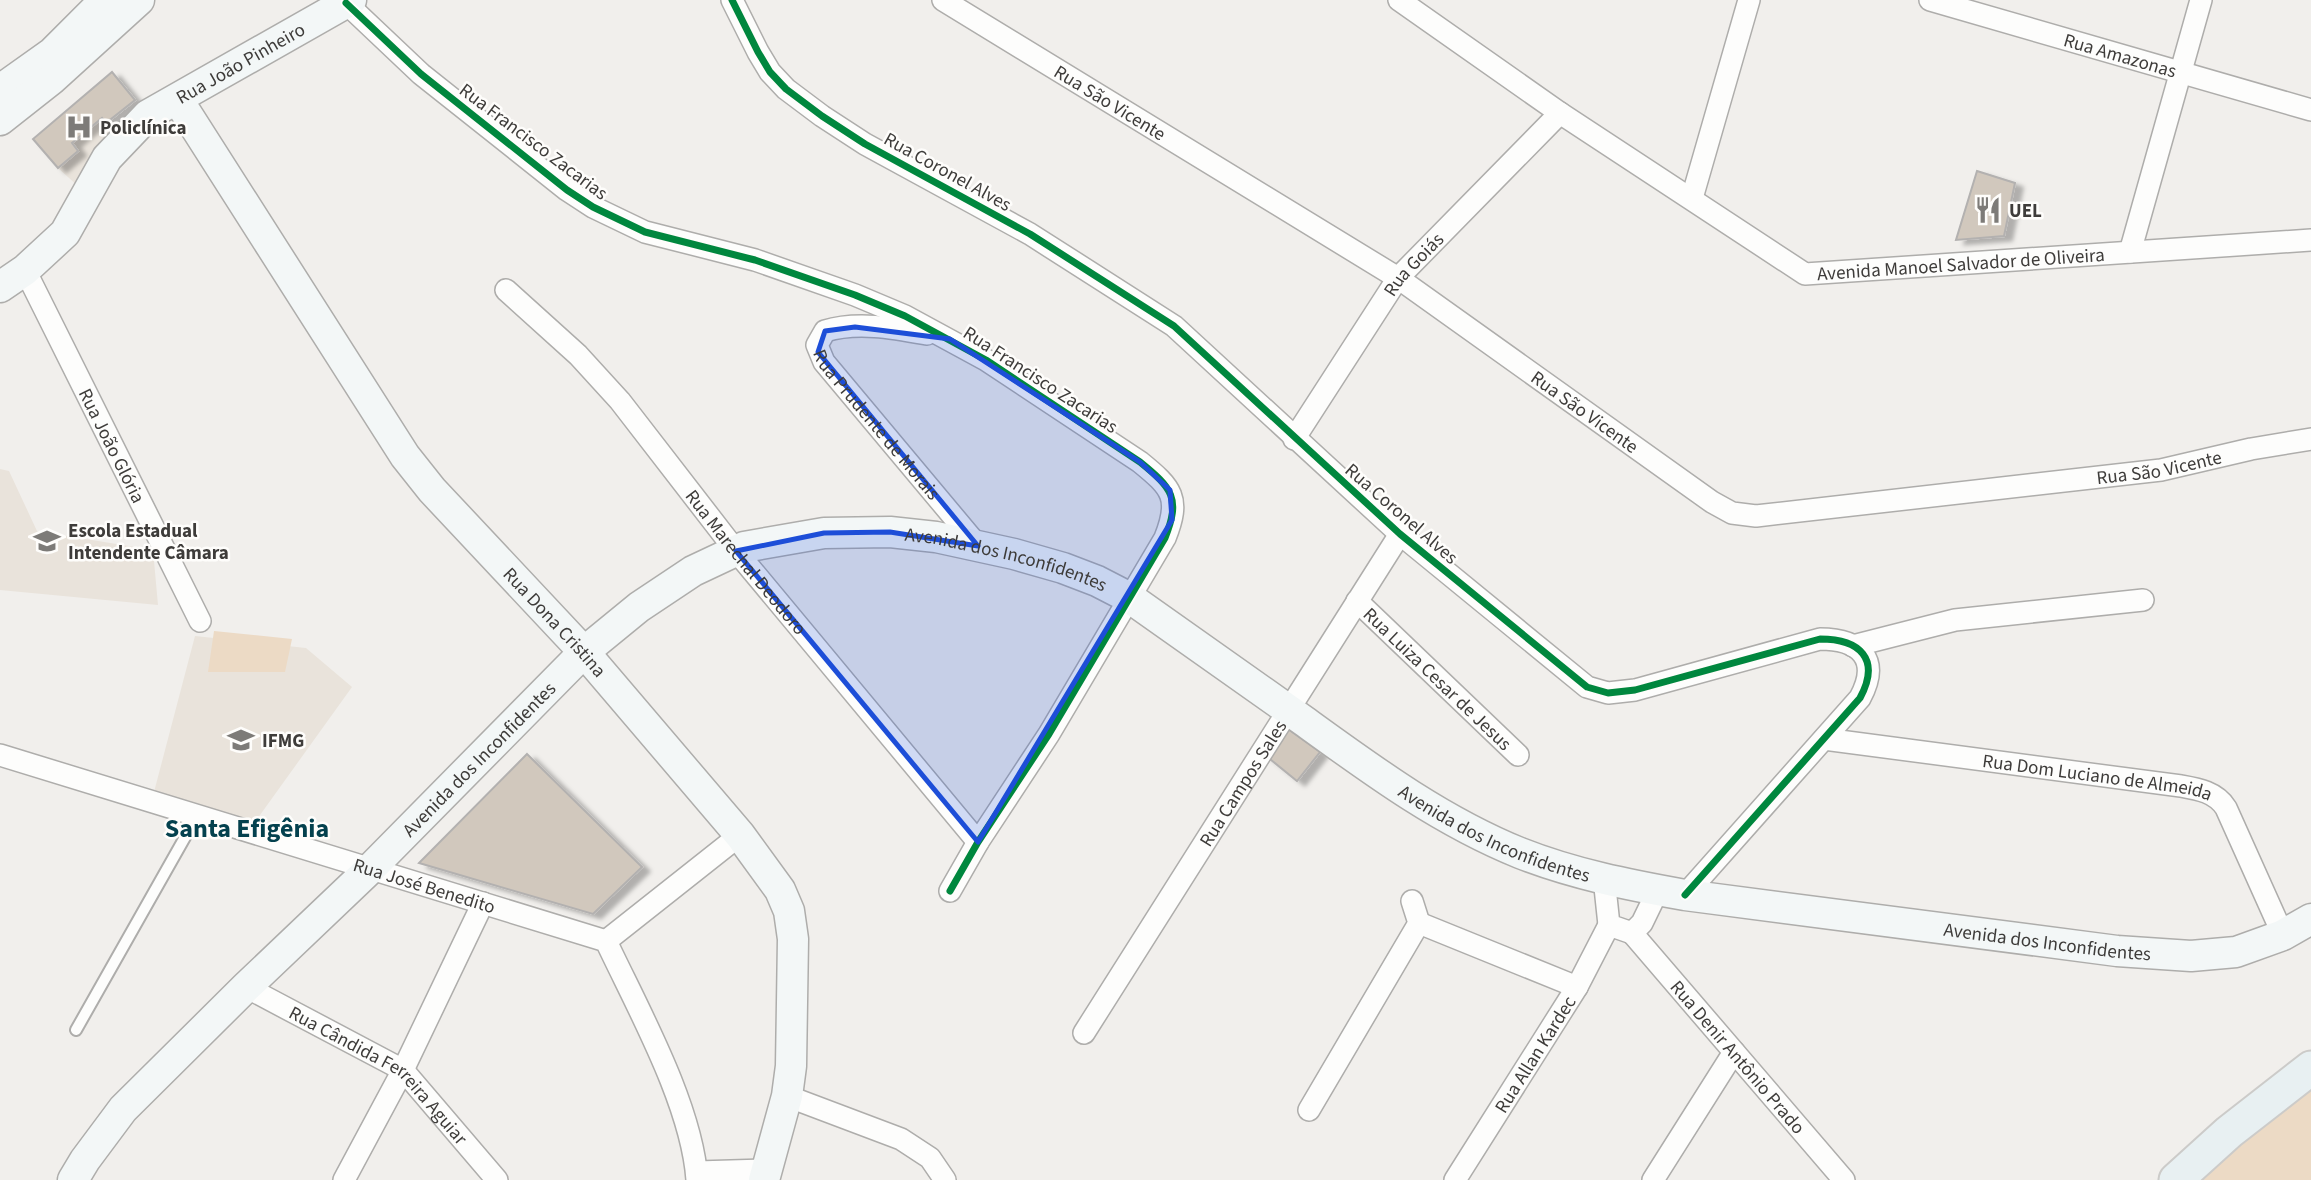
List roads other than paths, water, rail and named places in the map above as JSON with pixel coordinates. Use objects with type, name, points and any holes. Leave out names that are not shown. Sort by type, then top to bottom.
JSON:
[{"type":"main road","points":[[0,90],[52,52],[105,0]]},
{"type":"main road","points":[[0,120],[52,79],[139,0]]},
{"type":"main road","name":"Rua João Pinheiro","points":[[9,283],[65,233],[94,177],[125,137],[148,115],[349,2]]},
{"type":"main road","name":"Rua Dona Cristina","points":[[178,100],[405,456],[432,490],[584,652],[740,835],[780,890],[792,923],[792,1037],[788,1096],[765,1175]]},
{"type":"main road","name":"Avenida dos Inconfidentes","points":[[73,1180],[123,1109],[246,986],[370,869],[584,652],[650,600],[693,571],[744,547],[824,533],[890,532],[936,537],[978,545],[1063,568],[1097,581],[1130,598],[1399,790],[1467,829],[1521,854],[1572,871],[1671,893],[2117,951],[2191,956],[2236,952],[2283,935],[2311,919]]},
{"type":"main road","points":[[2176,1180],[2229,1132],[2311,1068]]},
{"type":"street","name":"Rua Coronel Alves","points":[[732,0],[770,72],[786,89],[865,144],[1030,234],[1174,326],[1400,534],[1580,683],[1602,692],[1635,690],[1820,639],[1833,639],[1853,646]]},
{"type":"street","name":"Rua São Vicente","points":[[943,0],[1398,278],[1732,513],[1756,516],[2161,470],[2251,449],[2311,439]]},
{"type":"street","name":"Avenida Manoel Salvador de Oliveira","points":[[1399,0],[1560,113],[1805,274],[2311,240]]},
{"type":"street","points":[[1692,198],[1749,0]]},
{"type":"street","name":"Rua Amazonas","points":[[1930,0],[2311,110]]},
{"type":"street","points":[[2130,252],[2201,0]]},
{"type":"street","name":"Rua Francisco Zacarias","points":[[349,2],[421,74],[567,190],[608,216],[645,232],[754,260],[855,295],[905,316],[986,359],[1140,462],[1170,490],[1174,504],[1172,520],[1165,538],[1049,734],[978,842],[950,891]]},
{"type":"street","name":"Rua Goiás","points":[[1294,439],[1398,278],[1560,113]]},
{"type":"street","name":"Rua João Glória","points":[[9,283],[200,621]]},
{"type":"street","name":"Rua Marechal Deodoro","points":[[506,290],[578,355],[620,401],[736,551],[978,842]]},
{"type":"street","name":"Rua Prudente de Morais","points":[[950,339],[884,327],[855,327],[825,331],[817,345],[824,362],[978,545]]},
{"type":"street","name":"Rua Campos Sales","points":[[1084,1033],[1400,534]]},
{"type":"street","points":[[1853,646],[1955,620],[2143,600]]},
{"type":"street","name":"Rua Luiza Cesar de Jesus","points":[[1357,601],[1518,755]]},
{"type":"street","points":[[1604,878],[1609,925],[1632,933],[1824,739],[1860,698],[1868,683],[1869,671],[1866,658],[1853,646]]},
{"type":"street","name":"Rua Dom Luciano de Almeida","points":[[1824,739],[2204,791],[2219,799],[2226,808],[2283,935]]},
{"type":"street","name":"Rua José Benedito","points":[[0,755],[606,941]]},
{"type":"street","points":[[740,835],[606,941],[680,1105],[697,1176],[765,1175]]},
{"type":"street","points":[[1308,1110],[1419,923],[1412,901]]},
{"type":"street","points":[[344,1180],[403,1070],[484,903]]},
{"type":"street","points":[[1419,923],[1577,987]]},
{"type":"street","name":"Rua Allan Kardec","points":[[1455,1180],[1577,987],[1609,925]]},
{"type":"street","name":"Rua Denir Antônio Prado","points":[[1632,933],[1844,1180]]},
{"type":"street","name":"Rua Cândida Ferreira Aguiar","points":[[246,986],[403,1070],[497,1180]]},
{"type":"street","points":[[1653,1180],[1734,1052]]},
{"type":"street","points":[[788,1096],[901,1139],[930,1158],[945,1180]]},
{"type":"lane","points":[[76,1030],[197,816]]},
{"type":"place","name":"Policlínica","points":[[79,127]]},
{"type":"place","name":"UEL","points":[[1988,210]]},
{"type":"place","name":"Escola Estadual Intendente Câmara","points":[[47,541]]},
{"type":"place","name":"IFMG","points":[[241,740]]},
{"type":"district","name":"Santa Efigênia","points":[[247,828]]}]
